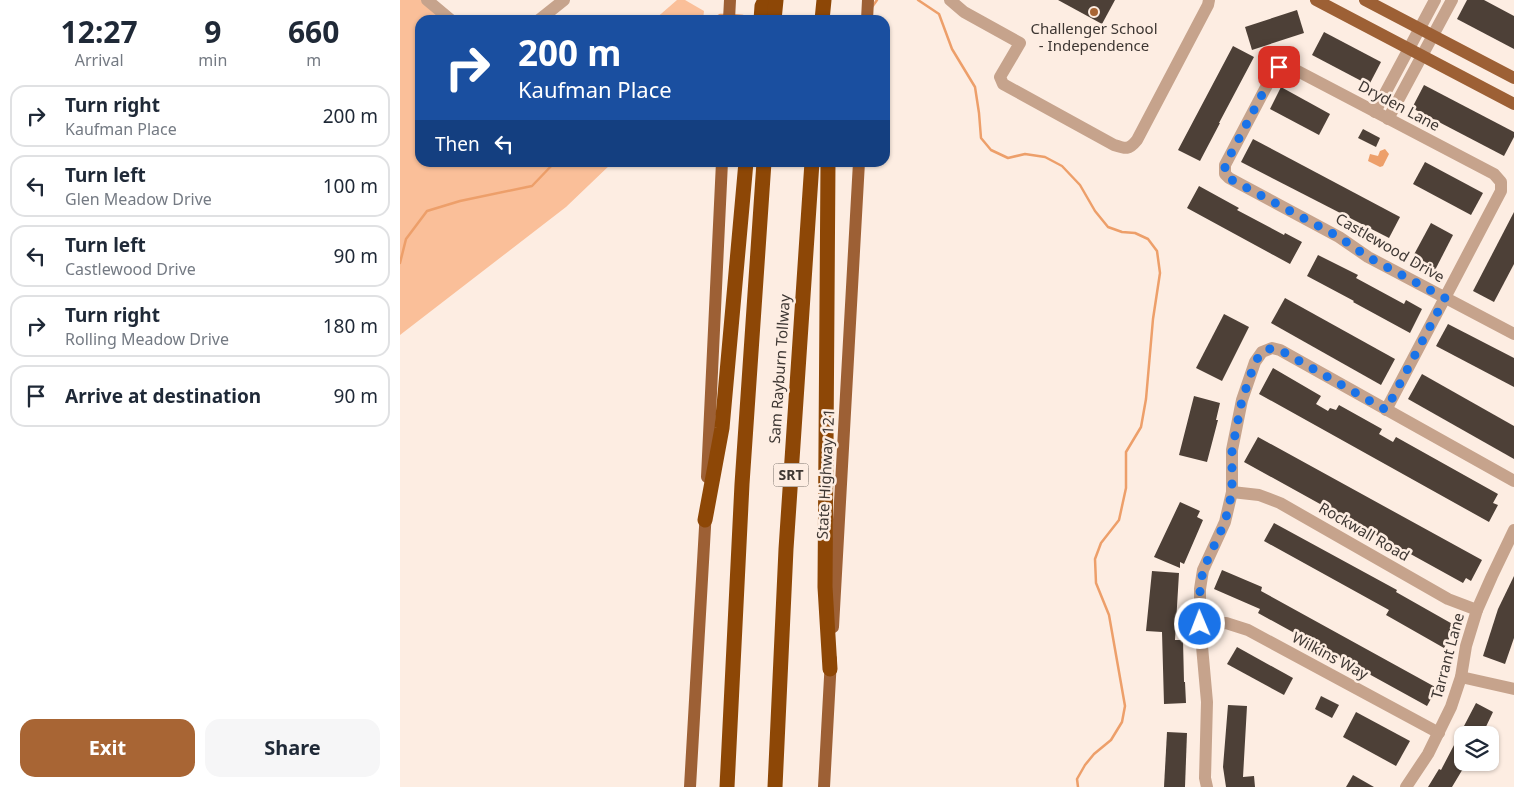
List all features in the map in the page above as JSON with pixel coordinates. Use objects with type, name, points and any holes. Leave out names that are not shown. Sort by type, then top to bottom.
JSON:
[{"type":"highway","points":[[762,15],[764,0]]},
{"type":"highway","points":[[774,15],[776,0]]},
{"type":"highway","points":[[822,15],[824,0]]},
{"type":"highway","points":[[705,520],[722,428],[746,167]]},
{"type":"highway","name":"Sam Rayburn Tollway","points":[[727,787],[742,484],[764,167]]},
{"type":"highway","name":"Sam Rayburn Tollway","points":[[775,787],[786,549],[812,167]]},
{"type":"highway","points":[[828,167],[825,587],[830,669]]},
{"type":"main road","points":[[729,15],[730,0]]},
{"type":"main road","points":[[867,15],[868,0]]},
{"type":"main road","points":[[1316,0],[1514,104]]},
{"type":"main road","points":[[1365,0],[1514,78]]},
{"type":"main road","points":[[690,787],[722,167]]},
{"type":"main road","name":"State Highway 121","points":[[824,787],[859,167]]},
{"type":"street","points":[[427,0],[444,15]]},
{"type":"street","points":[[544,15],[564,0]]},
{"type":"street","points":[[950,0],[964,12],[1020,42],[1000,77],[1004,84],[1114,145],[1125,148],[1137,140],[1209,0]]},
{"type":"street","points":[[1376,112],[1435,0]]},
{"type":"street","points":[[1388,119],[1452,0]]},
{"type":"street","name":"Dryden Lane","points":[[1225,174],[1225,165],[1275,70],[1279,67],[1288,66],[1494,174],[1501,182],[1501,191],[1445,298]]},
{"type":"street","name":"Castlewood Drive","points":[[1225,174],[1232,180],[1339,237],[1368,257],[1514,334]]},
{"type":"street","points":[[1386,410],[1445,298]]},
{"type":"street","points":[[1207,787],[1205,778],[1207,702],[1200,624],[1200,589],[1203,570],[1225,522],[1232,492],[1232,450],[1242,400],[1255,362],[1262,352],[1272,348],[1280,350],[1514,481]]},
{"type":"street","name":"Rockwall Road","points":[[1232,492],[1259,495],[1280,503],[1448,599],[1477,610]]},
{"type":"street","name":"Tarrant Lane","points":[[1406,787],[1428,754],[1451,707],[1461,677],[1466,646],[1477,610],[1514,530]]},
{"type":"street","name":"Wilkins Way","points":[[1200,624],[1226,623],[1248,630],[1439,733]]},
{"type":"street","points":[[1461,677],[1514,689]]},
{"type":"shaded area","points":[[400,0],[422,0],[441,15],[415,15],[415,167],[608,167],[566,207],[400,335]]},
{"type":"shaded area","points":[[677,0],[685,0],[704,11],[704,15],[660,15]]},
{"type":"shaded area","points":[[1385,149],[1389,154],[1383,166],[1380,167],[1368,161],[1370,154],[1378,156],[1380,151]]},
{"type":"building","name":"Challenger School - Independence","points":[[1058,0],[1115,0],[1102,24]]},
{"type":"building","points":[[1467,0],[1484,0],[1514,16],[1514,49],[1457,19]]},
{"type":"building","points":[[1297,10],[1304,33],[1252,50],[1245,27]]},
{"type":"building","points":[[1324,32],[1381,62],[1369,85],[1312,55]]},
{"type":"building","points":[[1233,46],[1254,57],[1200,161],[1178,150]]},
{"type":"building","points":[[1424,85],[1514,132],[1514,137],[1504,156],[1412,108]]},
{"type":"building","points":[[1281,87],[1330,114],[1319,135],[1270,109]]},
{"type":"building","points":[[1363,129],[1380,138],[1376,147],[1358,138]]},
{"type":"building","points":[[1253,139],[1400,217],[1389,238],[1241,162]]},
{"type":"building","points":[[1425,162],[1483,193],[1471,215],[1413,184]]},
{"type":"building","points":[[1199,186],[1239,208],[1237,210],[1284,235],[1285,233],[1302,242],[1290,264],[1187,208]]},
{"type":"building","points":[[1514,212],[1514,264],[1494,302],[1473,291]]},
{"type":"building","points":[[1431,223],[1453,235],[1433,274],[1410,262]]},
{"type":"building","points":[[1318,255],[1358,275],[1356,278],[1404,304],[1406,300],[1422,309],[1410,333],[1307,276]]},
{"type":"building","points":[[1285,298],[1395,359],[1381,385],[1271,323]]},
{"type":"building","points":[[1224,314],[1249,327],[1222,381],[1196,368]]},
{"type":"building","points":[[1448,324],[1514,358],[1514,387],[1436,346]]},
{"type":"building","points":[[1273,368],[1321,396],[1316,404],[1328,411],[1330,408],[1336,410],[1339,405],[1382,429],[1379,434],[1393,442],[1396,437],[1498,494],[1493,503],[1498,505],[1489,522],[1259,394]]},
{"type":"building","points":[[1422,374],[1514,426],[1514,459],[1408,399]]},
{"type":"building","points":[[1194,396],[1220,403],[1216,420],[1218,420],[1207,462],[1179,455]]},
{"type":"building","points":[[1258,437],[1482,560],[1471,581],[1466,578],[1463,583],[1244,462]]},
{"type":"building","points":[[1180,502],[1200,511],[1197,517],[1203,520],[1184,564],[1180,562],[1180,568],[1154,557]]},
{"type":"building","points":[[1274,523],[1397,590],[1396,592],[1456,626],[1444,648],[1386,615],[1389,610],[1264,541]]},
{"type":"building","points":[[1222,570],[1262,587],[1261,591],[1437,688],[1427,706],[1258,613],[1260,609],[1214,589]]},
{"type":"building","points":[[1152,571],[1179,573],[1175,640],[1183,640],[1186,703],[1164,704],[1162,632],[1146,631]]},
{"type":"building","points":[[1514,576],[1514,638],[1505,664],[1483,656],[1498,609]]},
{"type":"building","points":[[1237,647],[1293,678],[1284,695],[1227,664]]},
{"type":"building","points":[[1321,696],[1339,705],[1332,718],[1315,709]]},
{"type":"building","points":[[1476,703],[1493,712],[1486,726],[1464,726]]},
{"type":"building","points":[[1228,705],[1247,706],[1243,777],[1254,776],[1255,787],[1226,787],[1223,767]]},
{"type":"building","points":[[1356,712],[1410,741],[1396,766],[1343,737]]},
{"type":"building","points":[[1167,732],[1187,733],[1185,787],[1164,787]]},
{"type":"building","points":[[1454,745],[1454,771],[1462,771],[1452,787],[1428,787],[1439,769],[1441,770]]},
{"type":"building","points":[[1353,775],[1374,787],[1346,787]]},
{"type":"waterway","points":[[872,7],[877,0]]},
{"type":"waterway","points":[[918,0],[939,14],[952,49],[975,87],[981,138],[991,150],[1008,158],[1025,154],[1045,157],[1062,166],[1080,185],[1095,211],[1108,227],[1122,232],[1135,233],[1148,239],[1157,251],[1160,273],[1153,319],[1146,399],[1141,427],[1126,452],[1126,488],[1119,520],[1101,543],[1095,559],[1096,583],[1109,615],[1125,706],[1122,722],[1111,740],[1094,754],[1085,765],[1077,779],[1078,787]]},
{"type":"waterway","points":[[720,15],[725,15]]},
{"type":"waterway","points":[[400,263],[406,239],[427,211],[460,201],[532,186],[550,167]]},
{"type":"place","name":"Challenger School - Independence","points":[[1094,12]]},
{"type":"route","points":[[1200,624],[1200,589],[1203,570],[1225,522],[1232,492],[1232,450],[1242,400],[1255,362],[1262,352],[1272,348],[1280,350],[1386,410],[1445,298],[1368,257],[1339,237],[1228,178],[1225,174],[1225,165],[1275,70],[1279,67]]}]
